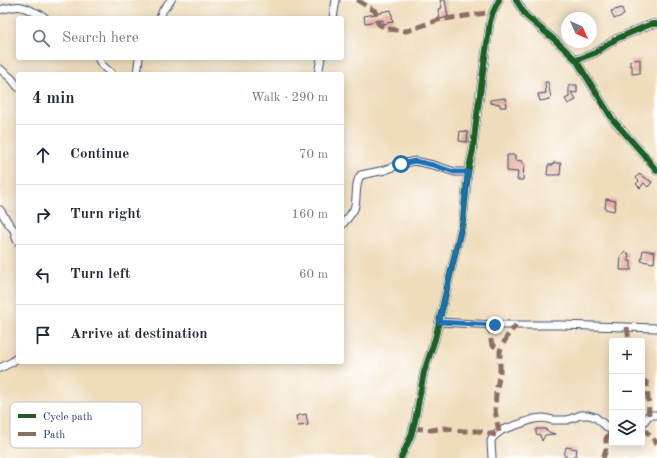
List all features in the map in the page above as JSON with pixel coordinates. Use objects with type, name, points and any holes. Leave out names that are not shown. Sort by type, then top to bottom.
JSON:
[{"type":"street","points":[[161,16],[163,10],[171,0]]},
{"type":"street","points":[[333,16],[336,0]]},
{"type":"street","points":[[401,458],[411,436],[415,421],[424,372],[435,339],[463,220],[468,172],[473,150],[490,22],[499,0]]},
{"type":"street","points":[[516,0],[526,16],[576,60],[613,120],[657,171]]},
{"type":"street","points":[[0,10],[22,6],[43,16]]},
{"type":"street","points":[[576,60],[595,53],[616,40],[644,27],[657,24]]},
{"type":"street","points":[[99,60],[110,72]]},
{"type":"street","points":[[137,72],[139,60]]},
{"type":"street","points":[[318,72],[321,60]]},
{"type":"street","points":[[0,69],[16,84]]},
{"type":"street","points":[[344,223],[354,209],[357,182],[361,175],[415,161],[454,172],[468,172]]},
{"type":"street","points":[[0,210],[8,224],[14,230],[16,238]]},
{"type":"street","points":[[439,322],[495,325],[567,325],[657,328]]},
{"type":"street","points":[[0,368],[12,362],[16,358]]},
{"type":"street","points":[[492,458],[491,441],[493,437],[502,430],[534,419],[543,418],[568,420],[581,415],[588,415],[595,417],[609,429]]},
{"type":"street","points":[[645,420],[649,415],[657,415]]},
{"type":"building","points":[[440,0],[445,0],[448,17],[440,19],[438,9],[442,8]]},
{"type":"building","points":[[622,8],[624,15],[614,19],[611,11]]},
{"type":"building","points":[[391,10],[393,22],[383,24],[383,20],[365,23],[364,16]]},
{"type":"building","points":[[640,59],[640,73],[632,74],[632,65],[630,66],[630,61]]},
{"type":"building","points":[[545,82],[548,82],[551,98],[540,101],[538,94],[546,93]]},
{"type":"building","points":[[569,85],[577,85],[577,93],[571,92],[576,100],[568,104],[565,99],[569,97]]},
{"type":"building","points":[[505,98],[506,107],[500,107],[500,104],[490,103],[490,100]]},
{"type":"building","points":[[460,131],[468,132],[467,142],[459,141]]},
{"type":"building","points":[[507,155],[515,155],[515,160],[522,161],[524,164],[523,180],[517,180],[518,172],[507,171]]},
{"type":"building","points":[[553,163],[561,163],[560,175],[547,175],[548,165],[553,165]]},
{"type":"building","points":[[639,174],[652,182],[648,187],[644,183],[640,188],[636,184],[639,181],[636,178]]},
{"type":"building","points":[[606,199],[616,201],[614,211],[605,209]]},
{"type":"building","points":[[643,250],[655,252],[654,263],[641,261]]},
{"type":"building","points":[[625,252],[629,254],[628,261],[631,261],[631,270],[620,270],[621,256]]},
{"type":"building","points":[[306,414],[308,425],[298,426],[296,416]]},
{"type":"building","points":[[536,429],[546,429],[546,431],[555,434],[545,435],[542,441],[540,435],[536,434]]},
{"type":"building","points":[[566,447],[577,449],[576,456],[564,456]]},
{"type":"marked path","points":[[357,0],[375,11],[378,23],[380,25],[388,29],[407,31],[438,20],[493,12]]},
{"type":"marked path","points":[[487,325],[491,333],[492,344],[500,351]]},
{"type":"marked path","points":[[499,432],[495,410],[496,393],[500,372],[500,351],[508,335],[516,325]]},
{"type":"marked path","points":[[627,327],[629,338]]},
{"type":"marked path","points":[[645,382],[647,383],[649,415]]},
{"type":"marked path","points":[[413,428],[432,430],[444,428],[462,431],[478,431],[496,435]]},
{"type":"marked path","points":[[645,430],[657,443]]},
{"type":"marked path","points":[[603,458],[606,449],[606,438],[609,435]]},
{"type":"cycle path","points":[[401,458],[411,436],[415,421],[424,372],[435,339],[463,220],[468,172],[473,150],[490,22],[499,0]]},
{"type":"cycle path","points":[[516,0],[526,16],[576,60],[613,120],[657,171]]},
{"type":"cycle path","points":[[576,60],[595,53],[616,39],[652,24],[657,24]]},
{"type":"route","points":[[401,164],[415,161],[454,172],[468,172],[463,220],[439,322],[495,325]]}]
